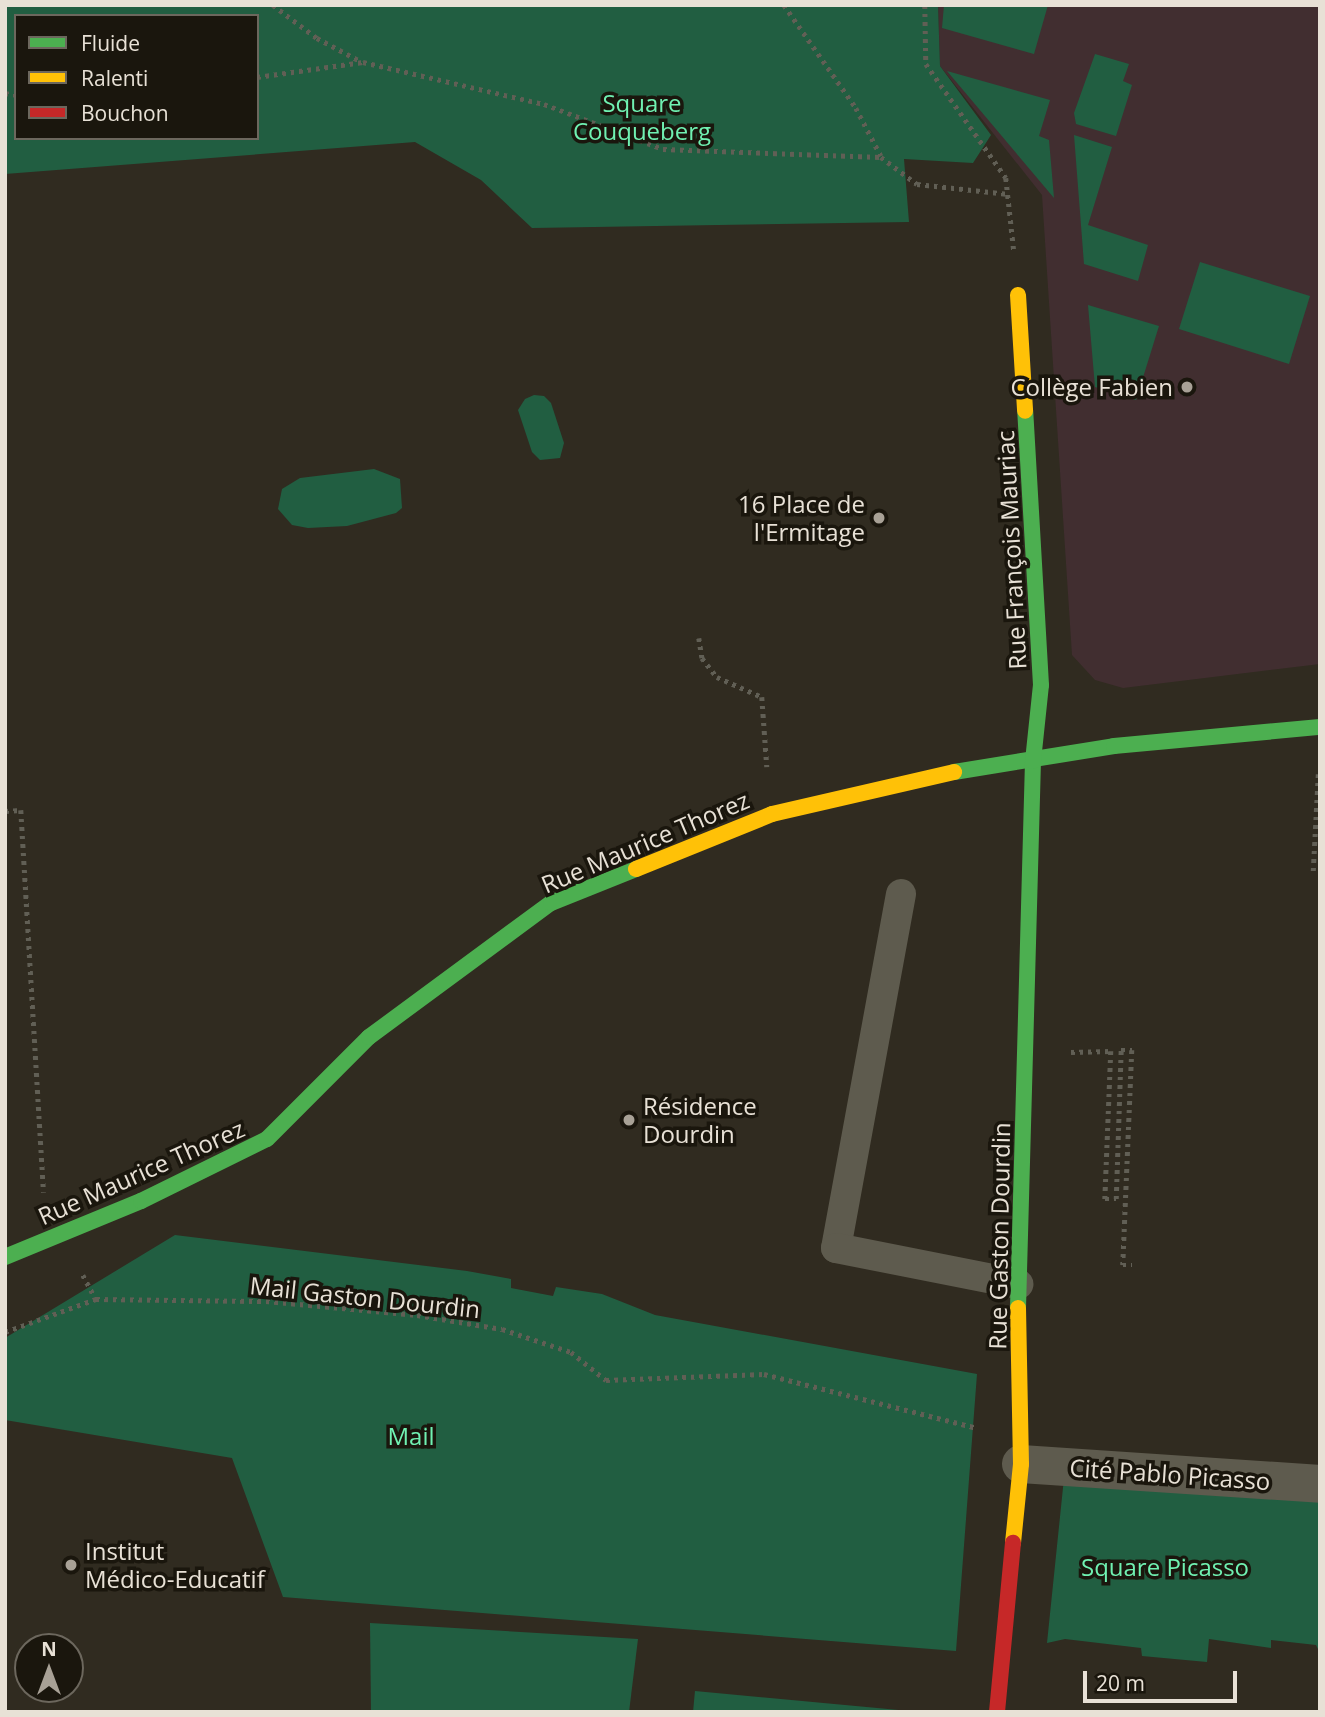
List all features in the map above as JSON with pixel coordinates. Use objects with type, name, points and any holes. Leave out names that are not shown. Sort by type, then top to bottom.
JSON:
[{"type":"street","name":"Rue François Mauriac","points":[[1018,295],[1041,685],[1033,761]]},
{"type":"street","name":"Rue Maurice Thorez","points":[[5,1257],[141,1201],[267,1139],[369,1037],[551,903],[772,814],[940,774],[1114,746],[1320,727]]},
{"type":"street","name":"Rue Gaston Dourdin","points":[[997,1712],[1021,1464],[1018,1284],[1033,761]]},
{"type":"street","name":"Cité Pablo Picasso","points":[[1021,1464],[1320,1484]]},
{"type":"lane","points":[[901,894],[836,1248],[1018,1284]]},
{"type":"path","points":[[273,5],[317,38],[363,62],[544,104],[663,149],[881,157]]},
{"type":"path","points":[[784,5],[856,108],[881,157],[917,184],[1008,194]]},
{"type":"path","points":[[925,5],[926,64],[1006,178],[1018,295]]},
{"type":"path","points":[[259,77],[363,62]]},
{"type":"path","points":[[699,638],[702,658],[717,677],[762,697],[767,763]]},
{"type":"path","points":[[1313,871],[1317,806]]},
{"type":"path","points":[[5,811],[21,810],[44,1205],[58,1234]]},
{"type":"path","points":[[1025,1053],[1111,1051],[1105,1199],[1116,1199],[1121,1050],[1132,1050],[1123,1265],[1132,1265]]},
{"type":"path","name":"Mail Gaston Dourdin","points":[[5,1332],[96,1299],[266,1301],[417,1315],[502,1329],[571,1352],[606,1380],[764,1374],[974,1427],[981,1440]]},
{"type":"shaded area","name":"Collège Fabien","points":[[938,5],[1320,5],[1320,664],[1123,688],[1095,680],[1072,655],[1042,195],[940,66]]},
{"type":"green space","name":"Square Couqueberg","points":[[5,5],[938,5],[940,66],[991,135],[973,163],[904,159],[909,222],[532,228],[481,180],[415,142],[5,174]]},
{"type":"green space","points":[[944,5],[1048,5],[1034,54],[942,28]]},
{"type":"green space","points":[[1095,54],[1129,64],[1123,81],[1132,85],[1116,136],[1076,124],[1074,113]]},
{"type":"green space","points":[[947,71],[1050,100],[1039,136],[1049,140],[1054,198]]},
{"type":"green space","points":[[1074,135],[1112,147],[1088,225],[1148,245],[1138,281],[1084,264]]},
{"type":"green space","points":[[1200,262],[1310,296],[1289,364],[1179,329]]},
{"type":"green space","points":[[1088,305],[1159,326],[1136,400],[1095,387]]},
{"type":"green space","points":[[534,395],[544,396],[551,403],[564,443],[560,458],[540,460],[532,452],[518,410],[525,399]]},
{"type":"green space","points":[[374,469],[400,479],[402,508],[396,513],[347,526],[308,528],[292,525],[278,509],[282,489],[300,478]]},
{"type":"green space","name":"Mail","points":[[175,1235],[467,1271],[511,1279],[511,1288],[553,1296],[556,1287],[602,1294],[655,1315],[977,1374],[956,1651],[283,1597],[232,1458],[5,1420],[5,1338]]},
{"type":"green space","name":"Square Picasso","points":[[1064,1478],[1320,1491],[1320,1653],[1316,1645],[1271,1640],[1271,1648],[1209,1639],[1207,1662],[1142,1656],[1141,1648],[1065,1639],[1047,1643]]},
{"type":"green space","points":[[370,1623],[638,1639],[629,1712],[371,1712]]},
{"type":"green space","points":[[695,1691],[920,1712],[693,1712]]},
{"type":"traffic: fast","points":[[1018,1308],[1033,761],[1041,685],[1025,411]]},
{"type":"traffic: fast","points":[[954,772],[1114,746],[1320,727]]},
{"type":"traffic: fast","points":[[5,1257],[141,1201],[267,1139],[369,1037],[551,903],[636,869]]},
{"type":"traffic: slow","points":[[1018,295],[1025,411]]},
{"type":"traffic: slow","points":[[636,869],[772,814],[954,772]]},
{"type":"traffic: slow","points":[[1013,1543],[1021,1464],[1018,1308]]},
{"type":"traffic: jam","points":[[997,1712],[1013,1543]]},
{"type":"place","name":"Collège Fabien","points":[[1187,387]]},
{"type":"place","name":"16 Place de l'Ermitage","points":[[879,518]]},
{"type":"place","name":"Résidence Dourdin","points":[[629,1120]]},
{"type":"place","name":"Institut Médico-Educatif","points":[[71,1565]]}]
